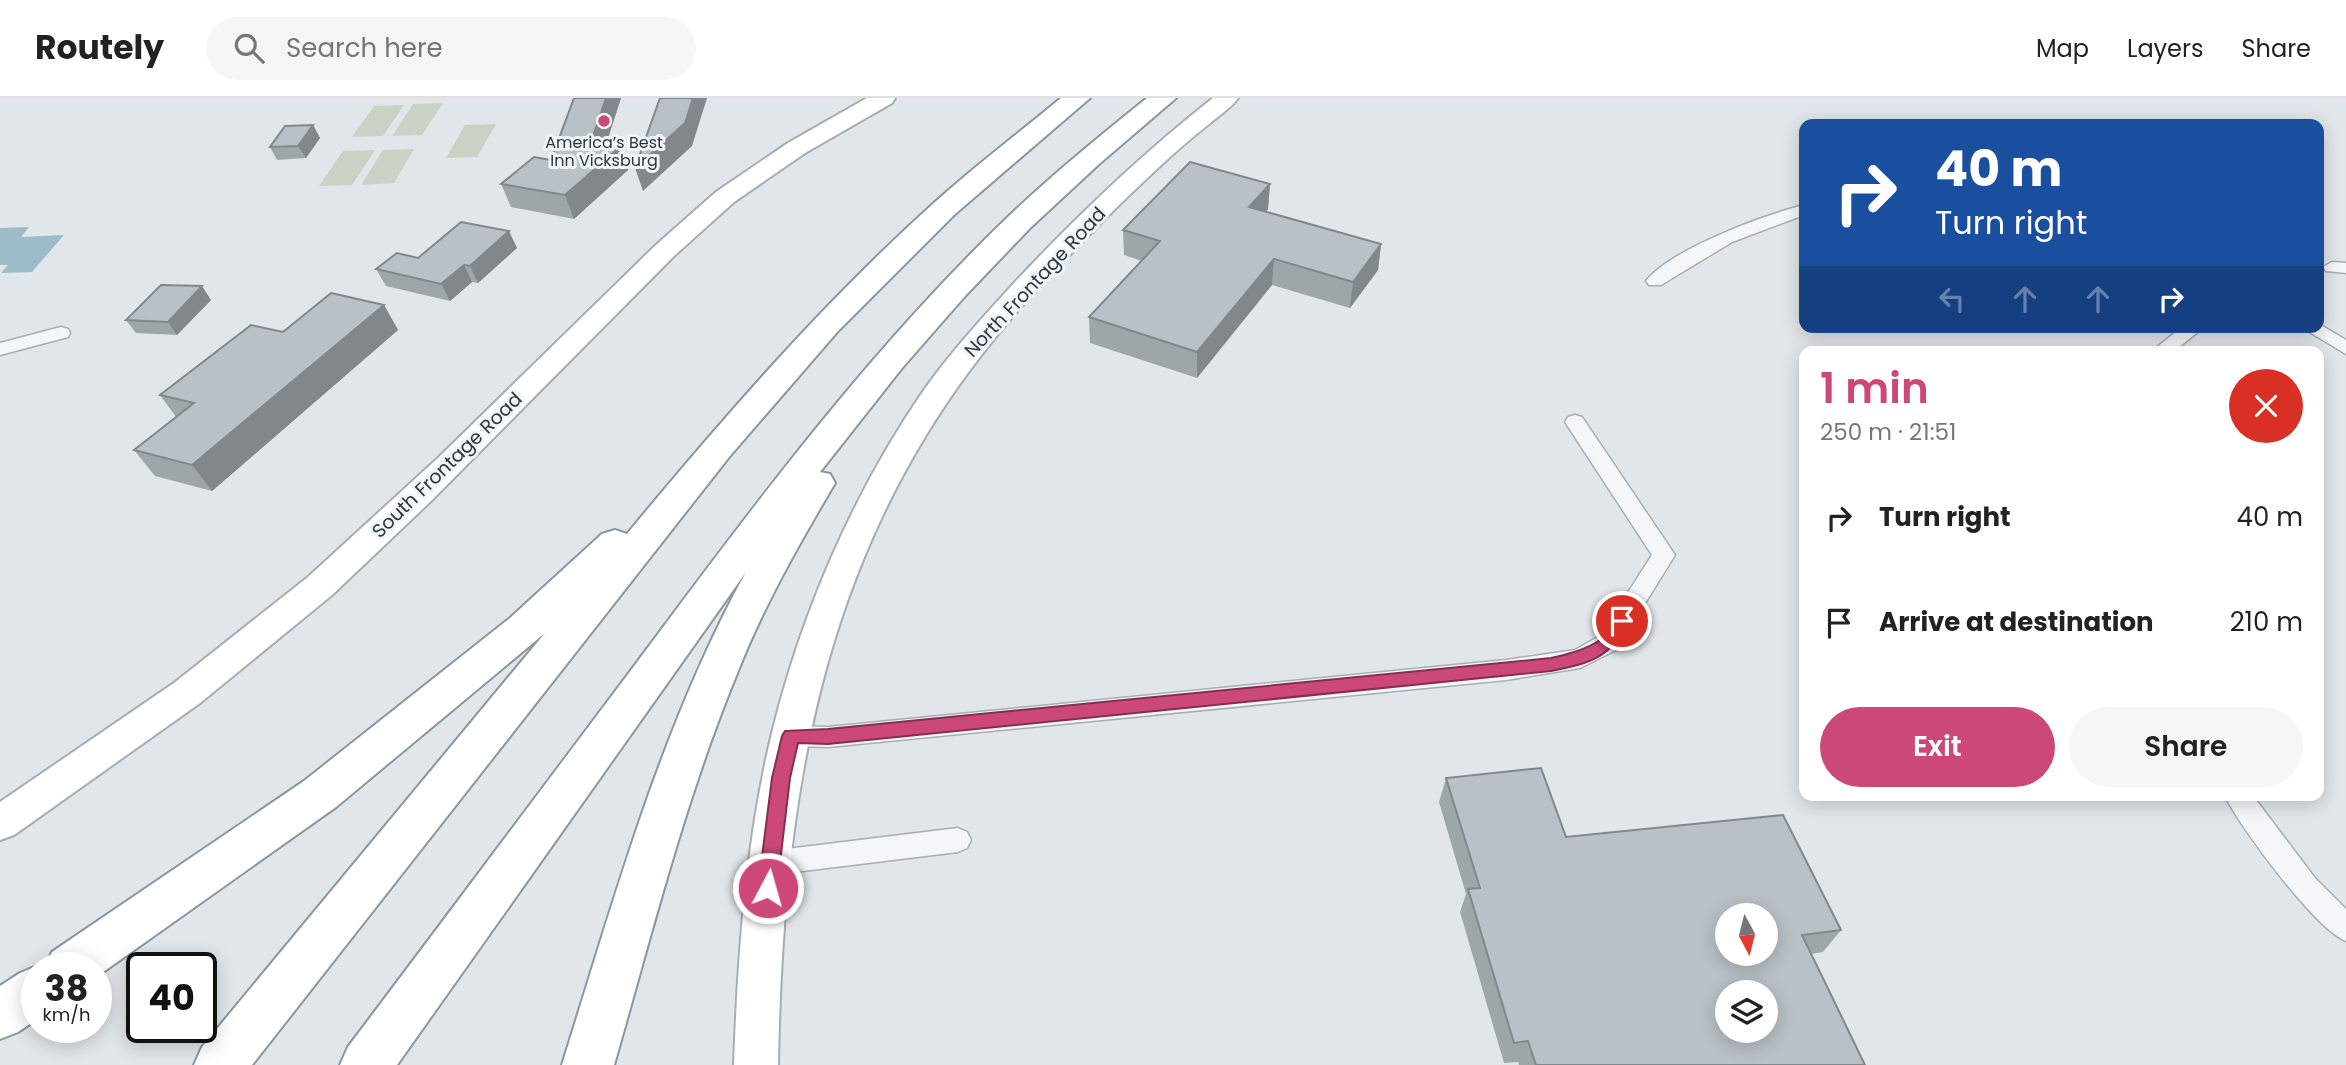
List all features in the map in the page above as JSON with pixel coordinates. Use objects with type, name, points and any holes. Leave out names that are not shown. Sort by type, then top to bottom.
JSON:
[{"type":"highway","points":[[219,1065],[717,449],[827,324],[945,208],[1077,98]]},
{"type":"highway","points":[[366,1065],[715,586],[826,438],[904,342],[996,245],[1086,162],[1163,98]]},
{"type":"highway","points":[[588,1065],[675,781],[707,694],[751,602],[813,488],[904,342]]},
{"type":"highway","points":[[92,952],[320,794],[524,628],[717,449]]},
{"type":"highway","points":[[0,1015],[21,1001]]},
{"type":"street","name":"South Frontage Road","points":[[0,823],[197,687],[283,618],[362,548],[650,265],[744,183],[789,152],[884,98]]},
{"type":"street","name":"North Frontage Road","points":[[756,1065],[758,989],[781,778],[808,668],[846,563],[889,472],[934,398],[989,327],[1061,248],[1185,131],[1227,98]]},
{"type":"street","points":[[1655,281],[1682,260],[1737,235],[1799,212]]},
{"type":"street","points":[[0,349],[61,333]]},
{"type":"street","points":[[2168,346],[2187,333]]},
{"type":"street","points":[[2320,333],[2346,348]]},
{"type":"street","points":[[791,736],[828,737],[1492,672],[1580,659],[1608,643],[1664,555],[1575,422]]},
{"type":"street","points":[[2242,801],[2305,887],[2346,928]]},
{"type":"street","points":[[770,863],[958,841]]},
{"type":"green space","points":[[443,103],[422,135],[392,136],[413,104]]},
{"type":"green space","points":[[404,105],[383,136],[352,137],[374,106]]},
{"type":"green space","points":[[496,124],[477,157],[446,158],[465,125]]},
{"type":"green space","points":[[414,149],[394,183],[361,185],[383,150]]},
{"type":"green space","points":[[375,150],[352,185],[319,186],[343,151]]},
{"type":"water","points":[[29,227],[21,237],[64,235],[32,272],[1,273],[8,265],[0,265],[0,228]]},
{"type":"building","points":[[574,98],[606,98],[591,142],[620,147],[565,195],[501,184],[534,157],[551,160]]},
{"type":"building","points":[[660,98],[693,98],[685,123],[635,168]]},
{"type":"building","points":[[313,125],[298,146],[270,147],[285,126]]},
{"type":"building","points":[[1190,162],[1270,184],[1249,207],[1381,244],[1353,282],[1274,259],[1197,352],[1089,317],[1160,241],[1123,230]]},
{"type":"building","points":[[461,222],[509,231],[470,266],[464,265],[441,284],[376,269],[397,253],[418,258]]},
{"type":"building","points":[[161,285],[202,286],[168,322],[126,320]]},
{"type":"building","points":[[331,293],[384,305],[192,465],[134,450],[194,403],[160,395],[251,325],[283,332]]},
{"type":"building","points":[[1541,768],[1566,837],[1783,815],[1841,930],[1802,935],[1865,1065],[1536,1065],[1528,1041],[1514,1043],[1468,889],[1480,888],[1446,778]]},
{"type":"place","name":"America’s Best Inn Vicksburg","points":[[604,121]]},
{"type":"route","points":[[768,888],[781,778],[791,736],[828,737],[1551,664],[1580,659],[1608,643],[1622,621]]}]
